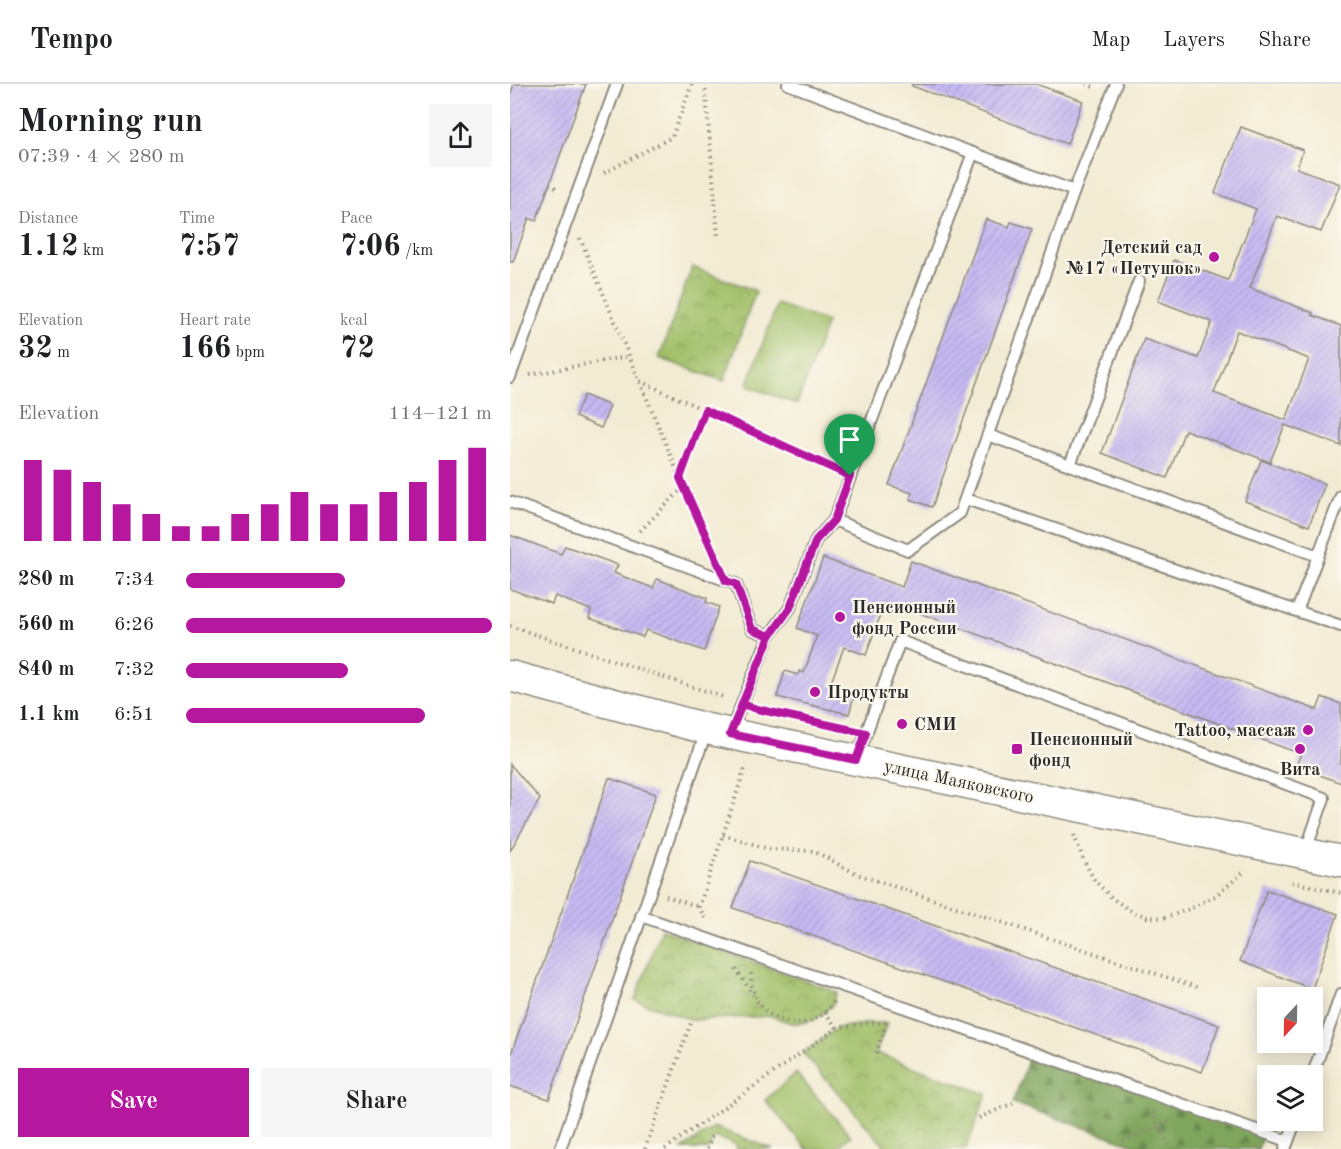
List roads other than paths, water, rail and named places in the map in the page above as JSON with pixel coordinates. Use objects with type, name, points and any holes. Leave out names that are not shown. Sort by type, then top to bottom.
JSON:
[{"type":"street","name":"улица Маяковского","points":[[510,676],[718,731],[1341,861]]},
{"type":"lane","points":[[515,377],[563,231],[616,84]]},
{"type":"lane","points":[[788,84],[1074,191]]},
{"type":"lane","points":[[834,520],[908,550],[960,513],[1074,191],[1116,84]]},
{"type":"lane","points":[[560,1149],[650,891],[718,731],[742,704],[770,636],[790,608],[816,540],[834,520],[973,153]]},
{"type":"lane","points":[[1070,465],[1139,281]]},
{"type":"lane","points":[[988,435],[1318,556]]},
{"type":"lane","points":[[1297,611],[1341,496]]},
{"type":"lane","points":[[966,499],[1341,626]]},
{"type":"lane","points":[[510,502],[736,584],[752,629],[770,636]]},
{"type":"lane","points":[[856,760],[900,641],[1324,798],[1305,853]]},
{"type":"lane","points":[[641,916],[1140,1089],[1287,1145]]},
{"type":"lane","points":[[1316,1065],[1341,994]]},
{"type":"place","name":"Детский сад №17 «Петушок»","points":[[1214,257]]},
{"type":"place","name":"Пенсионный фонд России","points":[[840,617]]},
{"type":"place","name":"Продукты","points":[[815,692]]},
{"type":"place","name":"СМИ","points":[[902,724]]},
{"type":"place","name":"Tattoo, массаж","points":[[1308,730]]},
{"type":"place","name":"Пенсионный фонд","points":[[1017,749]]},
{"type":"place","name":"Вита","points":[[1300,749]]}]
